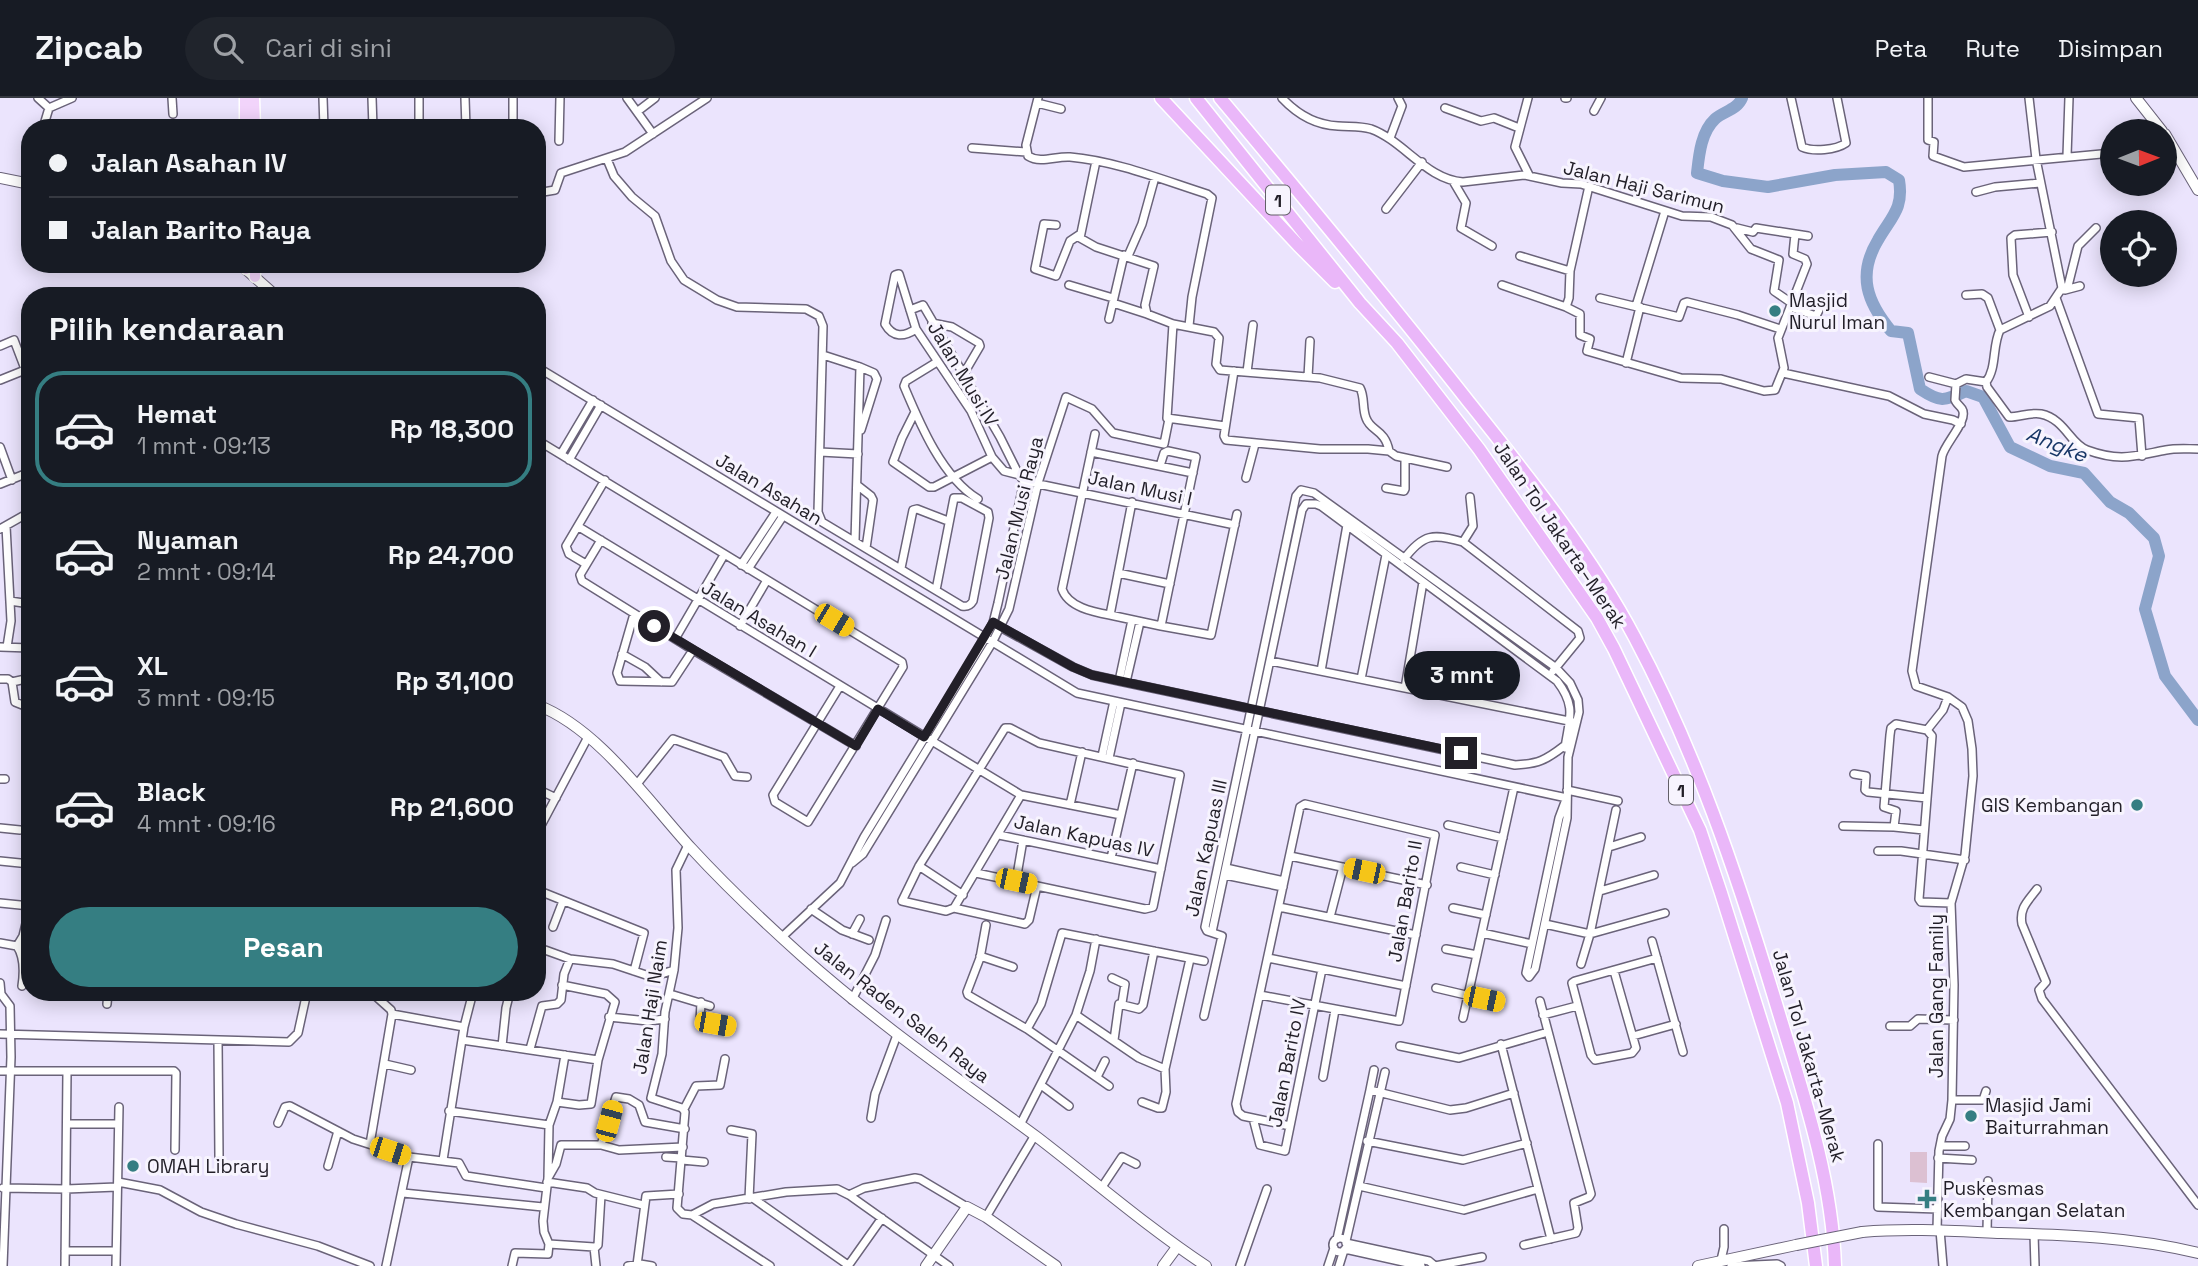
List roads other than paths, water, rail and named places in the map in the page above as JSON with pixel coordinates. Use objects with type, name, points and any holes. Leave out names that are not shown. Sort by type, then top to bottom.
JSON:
[{"type":"highway","points":[[1161,98],[1298,245],[1332,280],[1360,303]]},
{"type":"highway","name":"Jalan Tol Jakarta–Merak","points":[[1196,98],[1360,303],[1397,343],[1527,515],[1597,618],[1700,830],[1787,1103],[1808,1203],[1816,1266]]},
{"type":"highway","name":"Jalan Tol Jakarta–Merak","points":[[1220,98],[1362,267],[1514,458],[1581,551],[1634,637],[1677,722],[1740,886],[1806,1101],[1818,1152],[1836,1266]]},
{"type":"main road","points":[[245,98],[245,119]]},
{"type":"main road","points":[[254,98],[255,119]]},
{"type":"main road","points":[[2136,98],[2153,119]]},
{"type":"main road","points":[[2177,155],[2198,190]]},
{"type":"main road","points":[[0,178],[21,182]]},
{"type":"main road","points":[[253,273],[267,287]]},
{"type":"main road","name":"Jalan Raden Saleh Raya","points":[[546,708],[588,737],[637,785],[688,845],[782,937],[852,1000],[1034,1135],[1177,1247],[1206,1266]]},
{"type":"main road","points":[[926,1266],[967,1208],[986,1217],[1056,1266]]},
{"type":"main road","points":[[1698,1266],[1796,1245],[1903,1228],[2151,1242],[2198,1252]]},
{"type":"main road","points":[[1163,1266],[1177,1247]]},
{"type":"street","points":[[38,98],[49,108]]},
{"type":"street","points":[[46,119],[49,108],[72,98]]},
{"type":"street","points":[[172,98],[173,114]]},
{"type":"street","points":[[323,98],[324,119]]},
{"type":"street","points":[[372,98],[373,119]]},
{"type":"street","points":[[419,98],[419,119]]},
{"type":"street","points":[[465,98],[466,119]]},
{"type":"street","points":[[513,98],[513,119]]},
{"type":"street","points":[[559,141],[560,98]]},
{"type":"street","points":[[628,98],[653,134]]},
{"type":"street","points":[[638,111],[655,98]]},
{"type":"street","points":[[546,192],[555,190],[561,173],[625,152],[707,98]]},
{"type":"street","points":[[1282,98],[1300,113],[1319,123],[1363,127],[1390,138],[1435,172],[1453,181],[1467,204],[1461,228],[1492,246]]},
{"type":"street","points":[[1390,138],[1402,106],[1398,98]]},
{"type":"street","points":[[1528,98],[1515,150],[1529,175]]},
{"type":"street","points":[[1594,111],[1601,98]]},
{"type":"street","points":[[1791,98],[1802,147],[1810,149],[1841,147],[1846,144],[1837,98]]},
{"type":"street","points":[[1928,98],[1928,140],[1934,142],[1933,156],[1965,167],[2100,154]]},
{"type":"street","points":[[2029,98],[2040,183],[2062,289]]},
{"type":"street","points":[[2067,156],[2069,98]]},
{"type":"street","points":[[1061,109],[1038,100],[1026,152],[1034,160],[1063,157],[1096,161],[1155,177],[1212,198],[1192,297],[1189,326]]},
{"type":"street","points":[[1445,108],[1481,121],[1494,118],[1519,128]]},
{"type":"street","points":[[972,148],[1026,152]]},
{"type":"street","points":[[607,159],[614,176],[632,197],[655,216],[671,261],[684,280],[717,300],[737,307],[795,308],[815,312],[823,326],[818,516],[822,522],[962,606],[971,604],[989,515],[986,510],[955,497],[951,505],[936,590]]},
{"type":"street","points":[[1056,225],[1044,225],[1034,262],[1035,269],[1052,276],[1057,275],[1070,241],[1079,235],[1096,161]]},
{"type":"street","points":[[1386,209],[1422,162]]},
{"type":"street","name":"Jalan Haji Sarimun","points":[[1453,181],[1529,175],[1589,186],[1682,216],[1711,217],[1736,228],[1751,248],[1779,260],[1774,291],[1790,305]]},
{"type":"street","points":[[1109,319],[1126,255],[1142,224],[1155,177]]},
{"type":"street","points":[[1976,192],[1995,187],[2040,183]]},
{"type":"street","points":[[1566,307],[1570,271],[1589,186]]},
{"type":"street","points":[[1626,363],[1638,307],[1665,211]]},
{"type":"street","points":[[1736,228],[1753,232],[1756,228],[1808,236]]},
{"type":"street","points":[[2000,330],[2050,306],[2067,286],[2080,244],[2096,228]]},
{"type":"street","points":[[2029,317],[2013,275],[2011,238],[2015,235],[2052,232]]},
{"type":"street","points":[[1502,285],[1580,314],[1580,335],[1590,339],[1587,351],[1681,378],[1721,379],[1765,391],[1775,390],[1783,373],[1778,344],[1780,329],[1807,264],[1805,259],[1793,254],[1795,234]]},
{"type":"street","points":[[1079,235],[1084,242],[1154,266],[1144,305],[1147,314]]},
{"type":"street","points":[[1520,256],[1570,271]]},
{"type":"street","name":"Jalan Musi IV","points":[[916,329],[908,335],[897,335],[885,324],[895,275],[899,274],[916,307],[932,323],[1022,478]]},
{"type":"street","points":[[1069,285],[1173,324],[1214,332],[1219,342],[1217,367],[1220,370],[1329,379],[1362,390],[1366,418],[1385,437],[1389,452]]},
{"type":"street","points":[[2062,289],[2080,286]]},
{"type":"street","points":[[1966,295],[1982,294],[1988,298],[2000,330],[1991,374],[1986,382],[2009,417],[2031,414],[2050,417],[2065,428],[2084,449],[2116,457],[2142,456],[2169,449],[2198,449]]},
{"type":"street","points":[[1600,298],[1680,317],[1686,302],[1780,329]]},
{"type":"street","points":[[2056,298],[2098,414],[2139,418],[2142,456]]},
{"type":"street","points":[[1790,305],[1816,316],[1819,310]]},
{"type":"street","name":"Jalan Musi IV","points":[[916,307],[916,329],[971,411],[992,457],[1004,471],[1038,483]]},
{"type":"street","points":[[932,323],[952,327],[979,343],[980,346],[963,374]]},
{"type":"street","points":[[1173,324],[1169,419],[1225,426]]},
{"type":"street","points":[[1247,372],[1253,325]]},
{"type":"street","points":[[0,346],[14,340],[21,356]]},
{"type":"street","points":[[1308,377],[1310,341]]},
{"type":"street","points":[[823,355],[874,373],[877,380],[859,438]]},
{"type":"street","points":[[937,362],[905,383],[915,412],[951,477],[978,499]]},
{"type":"street","points":[[855,541],[860,367]]},
{"type":"street","points":[[0,380],[21,371]]},
{"type":"street","points":[[1234,371],[1225,426],[1226,440],[1389,452],[1447,467]]},
{"type":"street","name":"Jalan Asahan","points":[[546,372],[1077,693],[1514,787],[1618,801]]},
{"type":"street","points":[[1783,373],[1896,398],[1929,416],[1948,419],[1962,417]]},
{"type":"street","points":[[1929,377],[1956,387]]},
{"type":"street","points":[[1956,387],[1966,379],[1986,382]]},
{"type":"street","points":[[1956,387],[1956,401],[1962,417]]},
{"type":"street","name":"Jalan Musi Raya","points":[[997,624],[1012,599],[1038,483],[1066,397],[1092,409],[1113,433],[1164,444],[1169,419]]},
{"type":"street","points":[[561,454],[593,400]]},
{"type":"street","points":[[569,460],[601,405]]},
{"type":"street","points":[[915,412],[893,458],[894,465],[929,487],[934,487],[992,457]]},
{"type":"street","points":[[1927,730],[1943,710],[1948,698],[1916,686],[1912,671],[1941,462],[1946,445],[1962,417]]},
{"type":"street","points":[[1095,434],[1062,589],[1066,598],[1083,608],[1211,635],[1237,514]]},
{"type":"street","points":[[1246,478],[1255,444]]},
{"type":"street","points":[[546,445],[901,660],[903,667],[812,819],[806,821],[775,802],[773,795],[839,686]]},
{"type":"street","points":[[0,447],[12,480]]},
{"type":"street","points":[[1160,466],[1164,453],[1171,450],[1195,456],[1161,626]]},
{"type":"street","points":[[820,452],[858,454]]},
{"type":"street","points":[[1091,452],[1193,473]]},
{"type":"street","points":[[1386,488],[1404,491],[1405,458]]},
{"type":"street","points":[[0,484],[21,476]]},
{"type":"street","name":"Jalan Musi Raya","points":[[997,624],[1022,478]]},
{"type":"street","points":[[586,564],[569,554],[566,549],[605,480]]},
{"type":"street","name":"Jalan Musi I","points":[[1038,483],[1235,524]]},
{"type":"street","points":[[857,485],[873,500],[866,548]]},
{"type":"street","points":[[852,863],[863,854],[933,742],[997,624],[1092,675],[1515,765],[1540,762],[1564,746],[1574,722],[1570,701],[1564,689],[1551,676],[1468,609],[1405,558],[1349,522],[1316,504],[1299,509],[1298,491],[1304,490],[1314,493],[1349,522],[1386,555],[1423,583],[1468,609],[1555,667],[1570,683],[1578,700],[1568,758],[1567,818],[1554,863],[1532,944],[1526,973],[1529,977],[1535,970],[1554,863]]},
{"type":"street","points":[[1463,542],[1473,526],[1470,497]]},
{"type":"street","points":[[1110,615],[1132,502]]},
{"type":"street","points":[[901,568],[913,510],[917,509],[948,522]]},
{"type":"street","name":"Jalan Kapuas III","points":[[1252,729],[1205,927],[1207,931],[1212,932],[1299,509]]},
{"type":"street","points":[[745,567],[779,514]]},
{"type":"street","points":[[21,517],[3,527],[10,601],[10,621],[3,647],[21,648]]},
{"type":"street","points":[[1321,671],[1349,522]]},
{"type":"street","name":"Jalan Asahan I","points":[[579,527],[1021,795],[1121,815]]},
{"type":"street","points":[[1400,566],[1419,541],[1427,537],[1463,542],[1578,631],[1580,638],[1555,667],[1551,676]]},
{"type":"street","points":[[601,540],[580,579],[693,650],[856,746]]},
{"type":"street","points":[[675,639],[724,555]]},
{"type":"street","points":[[1361,679],[1386,555]]},
{"type":"street","points":[[1118,573],[1170,584]]},
{"type":"street","points":[[740,626],[767,580]]},
{"type":"street","points":[[1405,688],[1423,583]]},
{"type":"street","points":[[10,601],[21,603]]},
{"type":"street","name":"Jalan Kapuas III","points":[[1256,709],[1270,661],[1279,602]]},
{"type":"street","points":[[634,614],[617,673],[620,681],[674,680],[693,650]]},
{"type":"street","points":[[1122,681],[1136,621]]},
{"type":"street","points":[[782,937],[837,888],[924,737],[988,641]]},
{"type":"street","points":[[622,653],[645,667],[662,682]]},
{"type":"street","points":[[1270,661],[1574,722]]},
{"type":"street","points":[[1441,695],[1444,670]]},
{"type":"street","points":[[0,679],[12,682],[21,680]]},
{"type":"street","points":[[12,682],[15,702],[21,704]]},
{"type":"street","name":"Jalan Gang Family","points":[[1943,1266],[1938,1209],[1938,1158],[1951,1119],[1952,1100],[1954,1020],[1951,903],[1965,860],[1973,776],[1972,749],[1965,713],[1958,704],[1948,698]]},
{"type":"street","points":[[1106,757],[1117,702]]},
{"type":"street","points":[[1894,827],[1896,812],[1885,808],[1884,793],[1891,728],[1901,725],[1927,730],[1933,740],[1919,901],[1951,903]]},
{"type":"street","points":[[976,873],[1149,909],[1155,902],[1180,775],[1039,743],[1005,728],[919,866],[902,901],[946,911],[954,908],[1025,924],[1037,886]]},
{"type":"street","points":[[546,816],[588,737]]},
{"type":"street","points":[[637,785],[673,739],[724,757],[735,776],[747,777]]},
{"type":"street","points":[[1564,746],[1568,758]]},
{"type":"street","points":[[1070,805],[1082,752]]},
{"type":"street","points":[[1111,858],[1133,763]]},
{"type":"street","points":[[1854,774],[1866,776],[1868,792],[1927,798]]},
{"type":"street","points":[[1463,1018],[1514,787]]},
{"type":"street","points":[[546,793],[556,798]]},
{"type":"street","points":[[954,908],[1021,795]]},
{"type":"street","name":"Jalan Barito II","points":[[1290,856],[1302,805],[1435,835],[1398,1021],[1335,1010]]},
{"type":"street","points":[[1581,964],[1600,891],[1616,810]]},
{"type":"street","points":[[1448,825],[1503,838]]},
{"type":"street","points":[[1843,826],[1924,830]]},
{"type":"street","points":[[0,828],[20,830]]},
{"type":"street","name":"Jalan Kapuas IV","points":[[999,835],[1161,869]]},
{"type":"street","points":[[1609,847],[1641,837]]},
{"type":"street","points":[[1016,881],[1023,840]]},
{"type":"street","name":"Jalan Haji Naim","points":[[684,1109],[651,1098],[662,1054],[674,970],[678,928],[676,870],[688,845]]},
{"type":"street","points":[[1878,850],[1965,860]]},
{"type":"street","points":[[1290,1126],[1240,1114],[1236,1104],[1290,856],[1427,885]]},
{"type":"street","points":[[0,861],[21,863]]},
{"type":"street","points":[[919,866],[963,895]]},
{"type":"street","points":[[1330,917],[1343,867]]},
{"type":"street","points":[[1461,867],[1494,875]]},
{"type":"street","points":[[1225,871],[1284,884]]},
{"type":"street","points":[[1600,891],[1654,875]]},
{"type":"street","points":[[2037,889],[2022,908],[2020,915],[2046,982],[2039,990],[2042,999],[2198,1205]]},
{"type":"street","points":[[546,894],[645,933],[634,971]]},
{"type":"street","points":[[554,927],[562,901]]},
{"type":"street","points":[[0,903],[21,906]]},
{"type":"street","points":[[1279,906],[1416,935]]},
{"type":"street","points":[[1453,908],[1486,915]]},
{"type":"street","points":[[811,909],[852,934],[869,940]]},
{"type":"street","points":[[1545,924],[1590,933],[1665,913]]},
{"type":"street","points":[[852,934],[860,919]]},
{"type":"street","points":[[852,1000],[875,955],[886,920]]},
{"type":"street","points":[[986,925],[968,995],[1027,1029],[1109,1086]]},
{"type":"street","points":[[1204,1016],[1222,936],[1212,932]]},
{"type":"street","points":[[1027,1029],[1041,1004],[1060,936],[1065,933],[1204,961]]},
{"type":"street","points":[[1482,933],[1532,944]]},
{"type":"street","points":[[1020,1125],[1076,1015],[1096,939]]},
{"type":"street","points":[[17,946],[21,941]]},
{"type":"street","points":[[1653,941],[1684,1052]]},
{"type":"street","points":[[0,943],[17,946],[21,952]]},
{"type":"street","points":[[1446,948],[1477,955]]},
{"type":"street","points":[[546,950],[570,959],[613,964],[652,976],[674,970]]},
{"type":"street","points":[[1122,1003],[1142,1008],[1154,951]]},
{"type":"street","points":[[980,956],[1013,967]]},
{"type":"street","points":[[1268,958],[1406,986]]},
{"type":"street","points":[[1614,971],[1636,1048],[1633,1052],[1595,1060],[1591,1055],[1572,983],[1657,958]]},
{"type":"street","points":[[530,1049],[541,1008],[547,1004],[560,1003],[570,959]]},
{"type":"street","points":[[1142,1102],[1162,1108],[1166,1092],[1165,1069],[1190,959]]},
{"type":"street","name":"Jalan Barito IV","points":[[1253,1118],[1260,1145],[1283,1152],[1286,1150],[1322,969]]},
{"type":"street","points":[[1112,978],[1125,984],[1122,1003],[1118,1006],[1114,1040]]},
{"type":"street","points":[[0,983],[3,1001],[10,1006],[11,1034],[2,1187],[3,1266]]},
{"type":"street","points":[[557,1102],[591,1104],[598,1060],[615,1001],[606,994],[562,985]]},
{"type":"street","points":[[1136,985],[1147,987]]},
{"type":"street","points":[[1436,988],[1500,1003]]},
{"type":"street","points":[[670,994],[710,1006]]},
{"type":"street","points":[[1260,995],[1335,1010],[1323,1077]]},
{"type":"street","points":[[0,1034],[289,1042],[298,1033],[305,1001]]},
{"type":"street","points":[[370,1144],[392,1014],[381,1001]]},
{"type":"street","points":[[443,1160],[449,1111],[471,1001]]},
{"type":"street","points":[[502,1046],[508,1001]]},
{"type":"street","points":[[1524,1245],[1577,1232],[1574,1203],[1589,1197],[1591,1192],[1540,1001]]},
{"type":"street","points":[[701,1002],[700,1022],[731,1027]]},
{"type":"street","points":[[1543,1015],[1577,1006]]},
{"type":"street","points":[[392,1014],[464,1027]]},
{"type":"street","points":[[1076,1015],[1139,1058],[1165,1069]]},
{"type":"street","points":[[609,1017],[648,1021],[665,1019]]},
{"type":"street","points":[[1890,1026],[1910,1026],[1918,1019],[1954,1020]]},
{"type":"street","points":[[1633,1036],[1676,1024]]},
{"type":"street","points":[[1400,1046],[1459,1058],[1548,1032]]},
{"type":"street","points":[[871,1118],[876,1094],[897,1035]]},
{"type":"street","points":[[462,1040],[598,1060]]},
{"type":"street","points":[[218,1041],[219,1156]]},
{"type":"street","points":[[1501,1044],[1551,1239]]},
{"type":"street","points":[[512,1266],[514,1253],[548,1254],[549,1244],[544,1232],[544,1207],[549,1125],[557,1102],[565,1055]]},
{"type":"street","points":[[1942,1058],[1953,1058]]},
{"type":"street","points":[[726,1059],[720,1085],[696,1086],[684,1109],[685,1129],[677,1208],[683,1214],[692,1214],[713,1204],[792,1192],[836,1189],[849,1195],[949,1266]]},
{"type":"street","points":[[1097,1077],[1105,1061]]},
{"type":"street","points":[[385,1064],[411,1070]]},
{"type":"street","points":[[1328,1266],[1337,1239],[1374,1070]]},
{"type":"street","points":[[0,1071],[174,1071],[175,1150]]},
{"type":"street","points":[[65,1266],[67,1072]]},
{"type":"street","points":[[1339,1266],[1385,1072]]},
{"type":"street","points":[[1041,1085],[1069,1106]]},
{"type":"street","points":[[1370,1090],[1450,1110],[1466,1108],[1514,1093]]},
{"type":"street","points":[[1952,1100],[1983,1100],[1986,1091]]},
{"type":"street","points":[[601,1145],[617,1097],[629,1099],[639,1105],[642,1120],[645,1122],[685,1129]]},
{"type":"street","points":[[278,1123],[285,1107],[290,1106],[370,1144],[409,1157],[459,1163],[466,1176],[587,1188],[601,1195],[643,1205]]},
{"type":"street","points":[[116,1266],[119,1107]]},
{"type":"street","points":[[449,1111],[549,1125]]},
{"type":"street","points":[[66,1124],[118,1124]]},
{"type":"street","points":[[731,1130],[752,1134],[752,1199]]},
{"type":"street","points":[[328,1166],[338,1131]]},
{"type":"street","points":[[986,1217],[1034,1135]]},
{"type":"street","points":[[1360,1139],[1463,1160],[1527,1143]]},
{"type":"street","points":[[547,1183],[563,1144],[601,1145],[619,1150],[683,1147]]},
{"type":"street","points":[[1878,1144],[1878,1207],[1938,1209]]},
{"type":"street","points":[[1940,1146],[1965,1146]]},
{"type":"street","points":[[386,1266],[409,1157]]},
{"type":"street","points":[[666,1157],[704,1162]]},
{"type":"street","points":[[1102,1187],[1122,1157],[1136,1164]]},
{"type":"street","points":[[1938,1158],[1972,1160]]},
{"type":"street","points":[[849,1195],[864,1188],[915,1178],[967,1208]]},
{"type":"street","points":[[1987,1232],[1988,1181]]},
{"type":"street","points":[[2,1187],[66,1189],[118,1184],[160,1190],[201,1212],[348,1256],[370,1266]]},
{"type":"street","points":[[1359,1186],[1464,1210],[1538,1189]]},
{"type":"street","points":[[1240,1266],[1267,1189]]},
{"type":"street","points":[[403,1193],[544,1207]]},
{"type":"street","points":[[652,1266],[632,1266],[646,1196],[679,1194]]},
{"type":"street","points":[[596,1266],[595,1248],[598,1245],[601,1195]]},
{"type":"street","points":[[752,1199],[848,1266],[882,1218]]},
{"type":"street","points":[[692,1214],[770,1266]]},
{"type":"street","points":[[1720,1263],[1724,1247],[1724,1229]]},
{"type":"street","points":[[2034,1234],[2035,1266]]},
{"type":"street","points":[[1337,1239],[1343,1238],[1345,1246]]},
{"type":"street","points":[[549,1244],[595,1248]]},
{"type":"street","points":[[1345,1246],[1420,1266]]},
{"type":"street","points":[[1334,1248],[1338,1251],[1345,1246],[1429,1261],[1435,1266],[1482,1257]]},
{"type":"street","points":[[65,1251],[116,1251]]},
{"type":"street","points":[[346,1266],[348,1256]]},
{"type":"street","points":[[1731,1266],[1781,1266]]},
{"type":"waterway","name":"Angke","points":[[1742,98],[1734,108],[1710,124],[1702,144],[1697,173],[1723,181],[1768,187],[1835,175],[1886,172],[1899,180],[1898,206],[1878,240],[1868,265],[1868,288],[1876,309],[1891,331],[1908,333],[1920,389],[1933,397],[1943,399],[1966,391],[1983,397],[2010,447],[2050,466],[2084,473],[2110,502],[2129,513],[2154,538],[2159,556],[2145,609],[2165,676],[2198,720]]},
{"type":"place","name":"Masjid Nurul Iman","points":[[1775,311]]},
{"type":"place","name":"GIS Kembangan","points":[[2137,805]]},
{"type":"place","name":"Masjid Jami Baiturrahman","points":[[1971,1116]]},
{"type":"place","name":"OMAH Library","points":[[133,1166]]},
{"type":"place","name":"Puskesmas Kembangan Selatan","points":[[1927,1199]]}]
